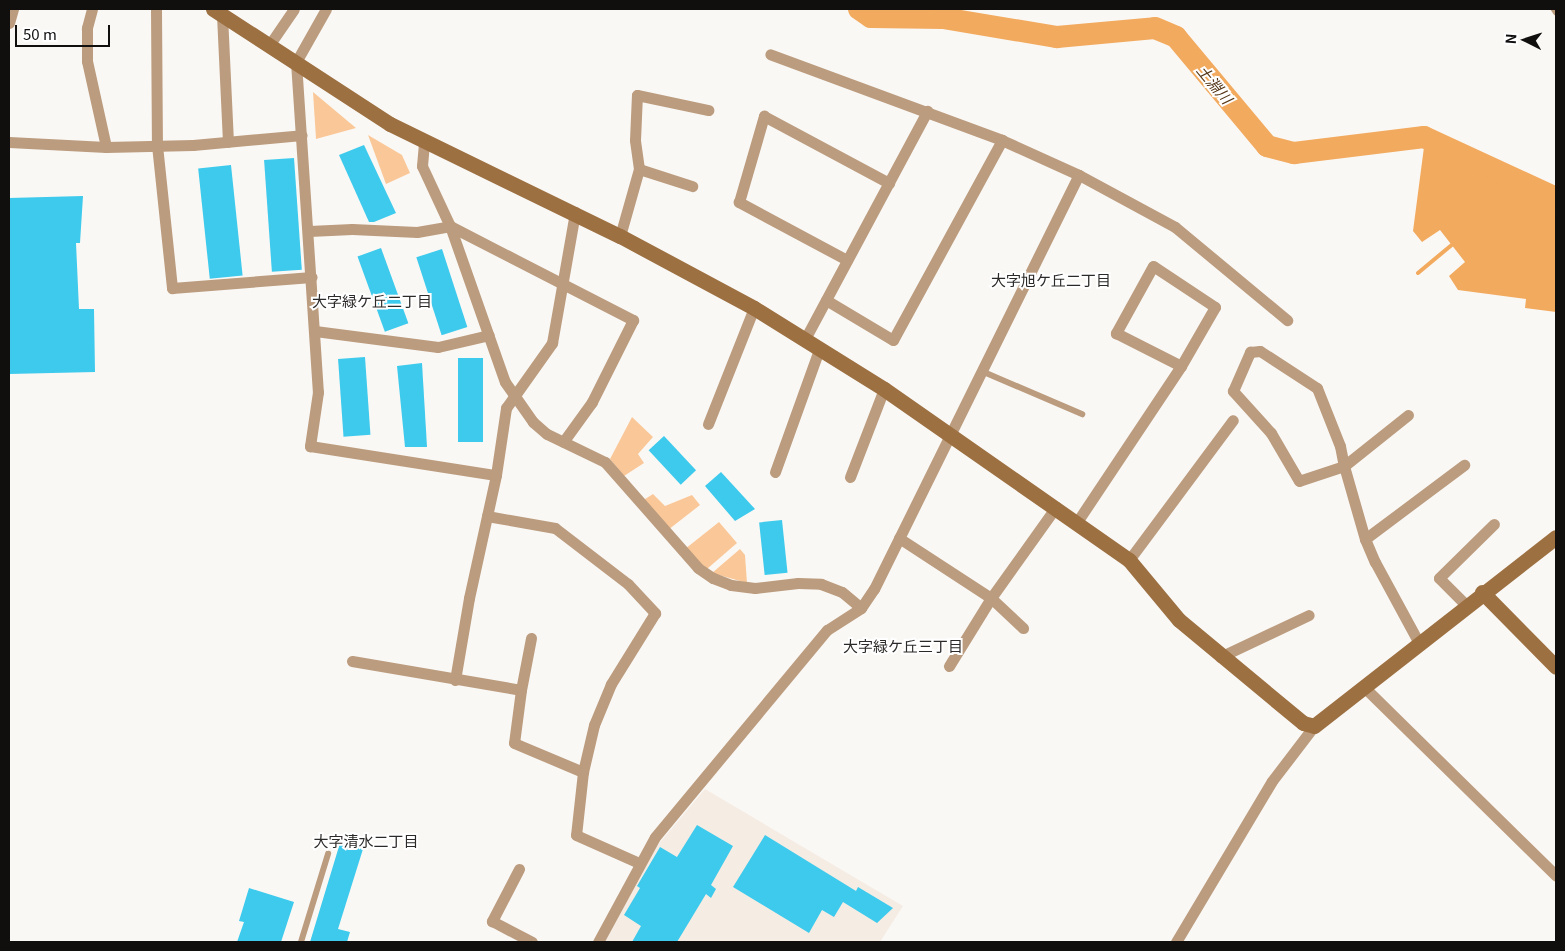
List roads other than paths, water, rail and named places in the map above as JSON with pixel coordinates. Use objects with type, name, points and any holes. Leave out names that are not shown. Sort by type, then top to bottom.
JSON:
[{"type":"street","points":[[9,22],[13,9]]},
{"type":"street","points":[[92,9],[87,28],[87,61],[106,147]]},
{"type":"street","points":[[156,9],[158,145],[172,288],[312,277]]},
{"type":"street","points":[[270,44],[294,9]]},
{"type":"street","points":[[326,9],[296,62],[310,231],[318,392],[310,446],[496,475]]},
{"type":"street","points":[[217,12],[228,142]]},
{"type":"street","points":[[217,12],[424,143],[574,212],[620,236],[754,308],[884,389],[1056,507],[1129,560],[1178,620],[1220,657],[1303,723],[1314,726]]},
{"type":"street","points":[[770,54],[1002,140],[1078,175],[1175,227],[1287,320]]},
{"type":"street","points":[[620,236],[639,170],[634,140],[637,94],[708,110]]},
{"type":"street","points":[[805,339],[927,111]]},
{"type":"street","points":[[847,260],[739,202],[764,116],[888,183]]},
{"type":"street","points":[[9,142],[106,147],[228,142],[302,134]]},
{"type":"street","points":[[826,300],[893,340],[1002,140]]},
{"type":"street","points":[[424,143],[422,166],[450,226],[514,398],[533,422],[563,442],[606,462],[698,568],[713,578],[731,585],[755,588],[798,583],[821,584],[842,592],[861,608]]},
{"type":"street","points":[[639,170],[692,186]]},
{"type":"street","points":[[598,942],[639,863],[655,837],[827,630],[861,608],[874,589],[984,372],[1078,175]]},
{"type":"street","points":[[455,680],[496,475],[506,408],[552,343],[574,212]]},
{"type":"street","points":[[310,231],[352,229],[409,233],[450,226],[563,281],[633,320],[592,402],[563,442]]},
{"type":"street","points":[[1077,522],[1181,366],[1215,307],[1153,266],[1116,334],[1181,366]]},
{"type":"street","points":[[708,424],[754,308]]},
{"type":"street","points":[[315,331],[438,346],[489,335]]},
{"type":"street","points":[[775,472],[819,350]]},
{"type":"street","points":[[1408,415],[1344,466],[1298,481],[1271,433],[1234,391],[1250,352],[1260,351],[1317,388],[1340,446],[1344,466],[1365,539],[1374,562],[1419,643]]},
{"type":"street","points":[[850,477],[884,389]]},
{"type":"street","points":[[1129,560],[1232,420]]},
{"type":"street","points":[[1365,539],[1464,465]]},
{"type":"street","points":[[949,666],[991,598],[1056,507]]},
{"type":"street","points":[[487,516],[554,528],[628,584],[655,613],[611,684],[594,725],[583,772],[576,835],[639,863]]},
{"type":"street","points":[[1466,605],[1439,578],[1494,524]]},
{"type":"street","points":[[1176,942],[1272,782],[1314,726],[1482,592],[1556,537]]},
{"type":"street","points":[[899,538],[991,598],[1023,628]]},
{"type":"street","points":[[1482,592],[1556,667]]},
{"type":"street","points":[[1220,657],[1309,616]]},
{"type":"street","points":[[531,638],[521,690],[514,743],[583,772]]},
{"type":"street","points":[[352,661],[521,690]]},
{"type":"street","points":[[1364,687],[1556,876]]},
{"type":"street","points":[[519,869],[492,921],[532,942]]},
{"type":"lane","points":[[984,372],[1082,414]]},
{"type":"lane","points":[[301,942],[328,854]]},
{"type":"waterway","name":"土淵川","points":[[859,9],[871,17],[943,18],[1057,37],[1155,28],[1176,37],[1267,146],[1294,153],[1424,137],[1556,198]]},
{"type":"waterway","points":[[1418,273],[1454,243]]},
{"type":"district","name":"大字旭ケ丘二丁目","points":[[1051,280]]},
{"type":"district","name":"大字緑ケ丘二丁目","points":[[372,301]]},
{"type":"district","name":"大字緑ケ丘三丁目","points":[[903,646]]},
{"type":"district","name":"大字清水二丁目","points":[[366,841]]}]
